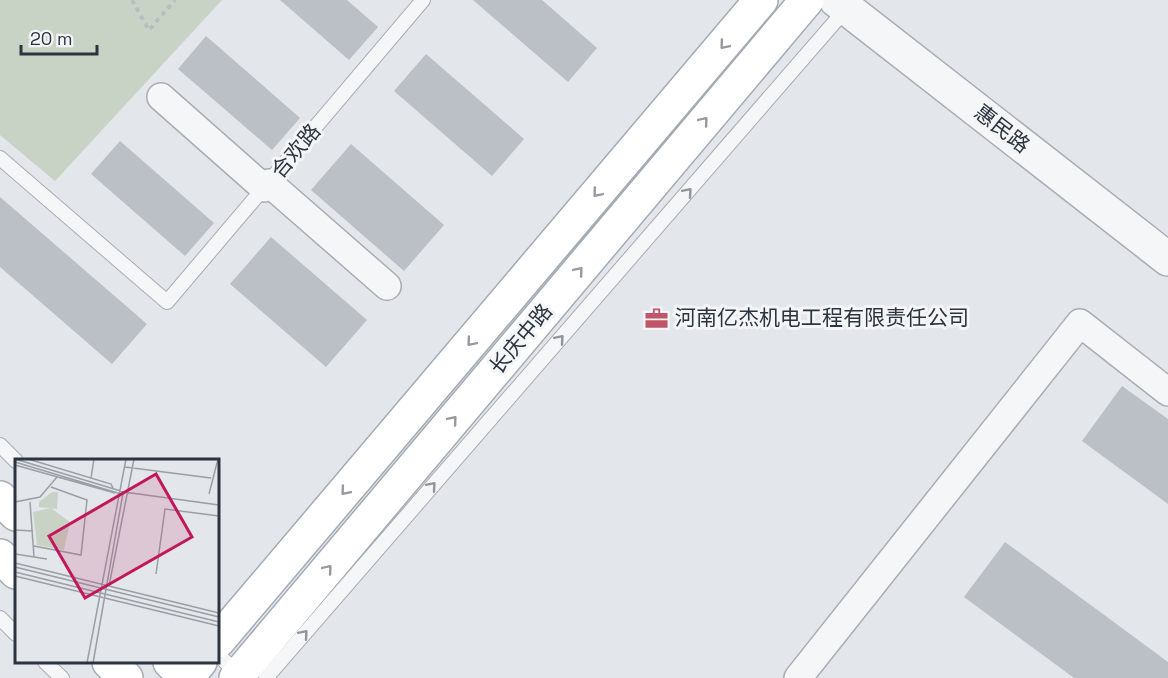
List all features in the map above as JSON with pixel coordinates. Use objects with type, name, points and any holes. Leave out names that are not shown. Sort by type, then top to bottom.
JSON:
[{"type":"main road","name":"长庆中路","points":[[219,640],[762,0]]},
{"type":"main road","name":"长庆中路","points":[[240,673],[801,2]]},
{"type":"main road","points":[[0,498],[15,513]]},
{"type":"main road","points":[[0,556],[15,571]]},
{"type":"main road","points":[[110,663],[126,678]]},
{"type":"main road","points":[[171,663],[187,678],[199,663]]},
{"type":"street","name":"惠民路","points":[[846,3],[1168,259]]},
{"type":"street","points":[[161,98],[387,285]]},
{"type":"street","points":[[798,678],[1080,323],[1168,392]]},
{"type":"lane","name":"合欢路","points":[[0,158],[167,302],[423,0]]},
{"type":"lane","points":[[240,673],[846,3]]},
{"type":"lane","points":[[0,445],[15,460]]},
{"type":"lane","points":[[0,618],[15,633]]},
{"type":"lane","points":[[46,663],[62,678]]},
{"type":"path","points":[[132,0],[149,30],[175,0]]},
{"type":"green space","points":[[0,0],[222,0],[55,181],[0,135]]},
{"type":"building","points":[[280,0],[347,0],[378,27],[349,60]]},
{"type":"building","points":[[473,0],[542,0],[597,48],[568,82]]},
{"type":"building","points":[[206,36],[300,118],[272,150],[178,69]]},
{"type":"building","points":[[426,54],[524,139],[492,176],[394,91]]},
{"type":"building","points":[[120,141],[214,223],[185,256],[91,174]]},
{"type":"building","points":[[351,144],[444,225],[404,271],[311,190]]},
{"type":"building","points":[[0,197],[147,324],[112,364],[0,267]]},
{"type":"building","points":[[271,237],[367,320],[326,367],[230,284]]},
{"type":"building","points":[[1122,386],[1168,419],[1168,504],[1082,441]]},
{"type":"building","points":[[1005,542],[1168,662],[1168,678],[1074,678],[964,597]]},
{"type":"place","name":"河南亿杰机电工程有限责任公司","points":[[657,318]]}]
